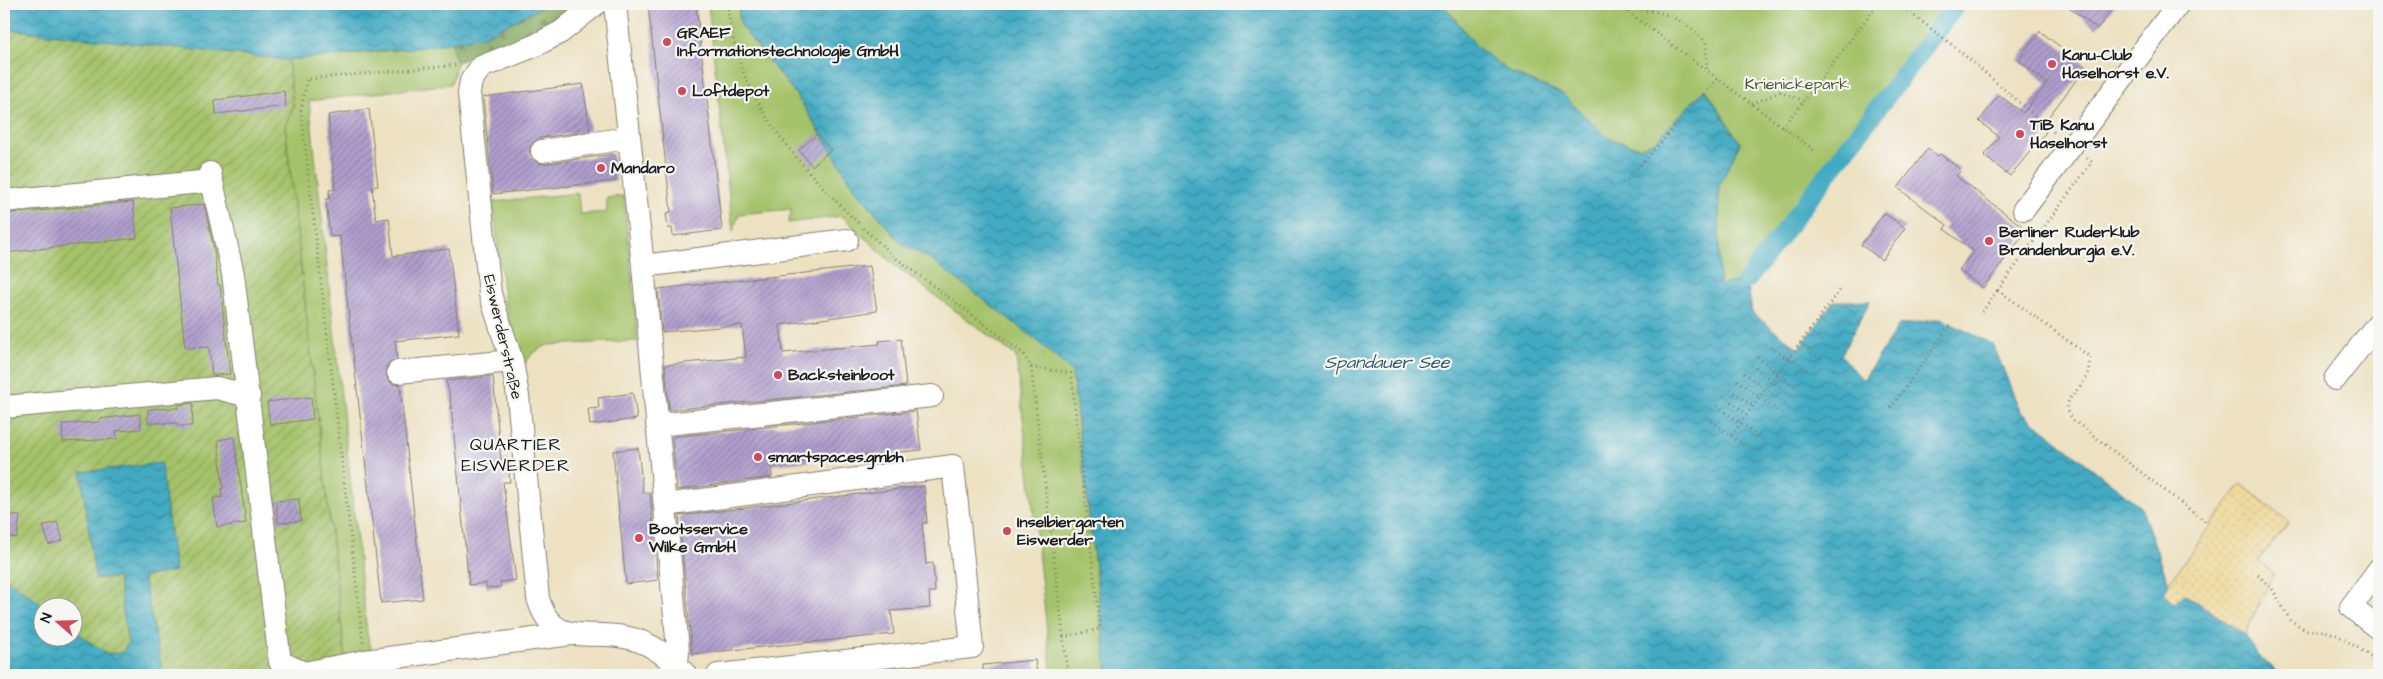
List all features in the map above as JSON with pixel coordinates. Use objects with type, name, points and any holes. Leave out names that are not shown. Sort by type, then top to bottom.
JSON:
[{"type":"street","name":"Eiswerderstraße","points":[[573,634],[550,624],[542,613],[538,598],[518,396],[512,361],[490,294],[469,93],[471,81],[481,68],[534,46],[561,32],[596,4]]},
{"type":"street","points":[[615,4],[643,266],[678,650],[682,670]]},
{"type":"street","points":[[2024,209],[2178,4]]},
{"type":"street","points":[[542,150],[628,138]]},
{"type":"street","points":[[4,201],[210,177],[233,274],[249,396],[217,388],[4,406]]},
{"type":"street","points":[[643,266],[848,240]]},
{"type":"street","points":[[2335,379],[2379,322]]},
{"type":"street","points":[[398,372],[512,361]]},
{"type":"street","name":"Eiswerderstraße","points":[[249,396],[280,662],[304,673],[366,661],[573,634],[617,635],[635,639],[657,651],[682,670]]},
{"type":"street","points":[[657,426],[932,396]]},
{"type":"street","points":[[665,505],[953,466],[972,647],[718,675]]},
{"type":"street","points":[[2379,569],[2351,607],[2379,628]]},
{"type":"path","points":[[728,4],[734,47],[751,93],[798,158],[828,193],[896,258],[1023,353],[1031,367],[1068,675]]},
{"type":"path","points":[[1610,4],[1624,9],[1815,151]]},
{"type":"path","points":[[1782,127],[1878,4]]},
{"type":"path","points":[[1899,4],[1955,47],[2092,162],[1982,312]]},
{"type":"path","points":[[1624,9],[1652,9],[1689,25],[1706,42],[1708,71]]},
{"type":"path","points":[[366,661],[301,110],[307,79],[444,65],[466,66]]},
{"type":"path","points":[[1626,180],[1718,79]]},
{"type":"path","points":[[1752,104],[1780,92],[1804,101]]},
{"type":"path","points":[[1731,436],[1842,287]]},
{"type":"path","points":[[1998,290],[2090,357],[2088,373],[2066,403],[2067,412],[2073,420],[2206,522]]},
{"type":"path","points":[[1891,408],[1951,324]]},
{"type":"path","points":[[1809,331],[1825,344]]},
{"type":"path","points":[[1800,343],[1816,356]]},
{"type":"path","points":[[1771,346],[1807,370]]},
{"type":"path","points":[[1757,357],[1794,387]]},
{"type":"path","points":[[1751,365],[1792,396]]},
{"type":"path","points":[[1031,367],[1072,373],[1100,629],[1063,636]]},
{"type":"path","points":[[1744,373],[1787,405]]},
{"type":"path","points":[[1737,380],[1782,414]]},
{"type":"path","points":[[1730,390],[1753,406]]},
{"type":"path","points":[[1723,396],[1747,414]]},
{"type":"path","points":[[1718,406],[1762,440]]},
{"type":"path","points":[[1708,418],[1752,451]]},
{"type":"path","points":[[2258,575],[2273,590],[2290,620],[2306,630],[2325,631],[2337,635],[2371,656],[2376,675]]},
{"type":"green space","points":[[547,4],[573,4],[547,23],[518,39],[457,62],[452,47],[454,42],[484,36]]},
{"type":"green space","points":[[708,4],[738,4],[740,25],[797,96],[856,190],[902,244],[929,258],[1035,338],[1072,372],[1108,675],[1052,675],[1016,356],[893,264],[842,216],[788,223],[792,209],[739,214],[733,232]]},
{"type":"green space","name":"Krienickepark","points":[[1443,4],[1957,4],[1747,280],[1719,286],[1719,186],[1740,143],[1706,89],[1656,140],[1640,148],[1605,137],[1563,94],[1511,73],[1477,47]]},
{"type":"green space","points":[[4,29],[288,60],[293,107],[285,126],[347,675],[163,675],[143,577],[175,571],[95,578],[118,577],[128,643],[122,653],[106,654],[82,636],[82,596],[32,596],[32,598],[4,576]]},
{"type":"green space","points":[[454,42],[452,48],[457,62],[451,84],[309,101],[367,633],[378,675],[347,675],[285,126],[293,107],[288,60],[424,47]]},
{"type":"green space","points":[[578,193],[580,214],[607,212],[606,198],[624,196],[638,341],[547,345],[532,354],[524,365],[505,306],[493,202]]},
{"type":"sand","points":[[2241,484],[2289,522],[2258,561],[2274,573],[2245,634],[2184,594],[2174,604],[2162,592]]},
{"type":"water","points":[[4,4],[547,4],[484,36],[425,47],[288,60],[4,29]]},
{"type":"water","name":"Spandauer See","points":[[738,4],[1443,4],[1477,47],[1511,73],[1563,94],[1606,137],[1640,148],[1656,140],[1705,89],[1740,143],[1719,186],[1719,285],[1747,280],[1752,313],[1799,349],[1834,301],[1870,301],[1841,355],[1863,380],[1899,325],[1941,319],[1993,344],[2020,411],[2141,507],[2169,584],[2163,593],[2174,604],[2184,594],[2245,634],[2258,655],[2280,675],[1108,675],[1072,372],[1034,338],[929,258],[902,244],[856,190],[797,96],[740,25]]},
{"type":"water","points":[[161,463],[175,571],[143,577],[163,675],[4,675],[4,577],[32,598],[32,646],[82,646],[82,636],[106,654],[122,653],[128,643],[118,578],[95,578],[81,472]]},
{"type":"building","name":"Loftdepot","points":[[648,4],[696,4],[722,230],[673,236],[672,228],[668,228],[666,213],[671,212]]},
{"type":"building","points":[[2065,4],[2116,4],[2097,29]]},
{"type":"building","points":[[2040,31],[2086,67],[2041,127],[2046,132],[2010,176],[1984,156],[1999,137],[1979,121],[1999,95],[2023,113],[2047,83],[2018,60]]},
{"type":"building","points":[[583,84],[590,131],[540,138],[530,146],[529,153],[537,163],[543,164],[613,154],[616,181],[493,194],[483,97]]},
{"type":"building","points":[[284,91],[286,106],[216,114],[215,100]]},
{"type":"building","points":[[369,109],[378,186],[372,187],[376,220],[389,218],[393,256],[449,249],[459,334],[395,341],[397,359],[390,362],[386,367],[388,380],[393,384],[400,385],[423,599],[381,603],[340,236],[330,237],[326,199],[330,199],[329,190],[335,189],[328,115]]},
{"type":"building","points":[[817,134],[831,150],[812,166],[799,150]]},
{"type":"building","points":[[1928,148],[1938,156],[1940,154],[1961,170],[1956,176],[2027,230],[1983,288],[1959,270],[1973,251],[1944,229],[1947,225],[1898,188]]},
{"type":"building","points":[[133,202],[137,238],[4,253],[4,214]]},
{"type":"building","points":[[204,204],[214,250],[218,285],[220,285],[230,374],[212,375],[209,347],[185,348],[170,208]]},
{"type":"building","points":[[1884,213],[1905,228],[1882,260],[1861,245]]},
{"type":"building","points":[[870,266],[877,311],[780,325],[783,353],[880,344],[879,341],[901,339],[906,386],[669,410],[665,365],[746,357],[742,325],[662,332],[658,289]]},
{"type":"building","points":[[493,376],[501,460],[508,459],[510,482],[503,482],[516,580],[500,582],[501,587],[486,588],[486,583],[469,585],[450,396],[446,381]]},
{"type":"building","points":[[633,393],[637,419],[590,425],[588,409],[599,408],[598,398]]},
{"type":"building","points":[[311,397],[313,419],[270,425],[267,402]]},
{"type":"building","points":[[193,403],[192,426],[177,426],[177,423],[148,423],[148,409],[178,408],[178,405]]},
{"type":"building","name":"smartspaces.gmbh","points":[[916,411],[921,450],[771,465],[772,477],[677,490],[672,437]]},
{"type":"building","points":[[140,414],[141,429],[116,431],[117,439],[63,442],[62,424],[100,422],[99,419]]},
{"type":"building","points":[[234,437],[246,523],[217,527],[213,498],[222,497],[221,489],[223,488],[218,440]]},
{"type":"building","name":"Bootsservice Wilke GmbH","points":[[638,448],[643,493],[650,493],[658,580],[626,584],[613,451]]},
{"type":"building","points":[[924,486],[927,523],[922,523],[926,564],[933,563],[935,592],[929,592],[930,608],[891,611],[894,634],[692,654],[679,516]]},
{"type":"building","points":[[299,499],[301,521],[278,523],[276,501]]},
{"type":"building","points":[[4,514],[20,516],[17,538],[4,536]]},
{"type":"building","points":[[57,522],[63,540],[49,545],[43,526]]},
{"type":"building","points":[[1035,660],[1037,675],[983,675],[983,665]]},
{"type":"waterway","points":[[1747,280],[1957,4]]},
{"type":"place","name":"GRAEF Informationstechnologie GmbH","points":[[667,42]]},
{"type":"place","name":"Kanu-Club Haselhorst e.V.","points":[[2052,64]]},
{"type":"place","name":"Loftdepot","points":[[682,91]]},
{"type":"place","name":"TiB Kanu Haselhorst","points":[[2020,134]]},
{"type":"place","name":"Mandaro","points":[[601,168]]},
{"type":"place","name":"Berliner Ruderklub Brandenburgia e.V.","points":[[1989,241]]},
{"type":"place","name":"Backsteinboot","points":[[778,375]]},
{"type":"place","name":"smartspaces.gmbh","points":[[758,457]]},
{"type":"place","name":"Inselbiergarten Eiswerder","points":[[1007,531]]},
{"type":"place","name":"Bootsservice Wilke GmbH","points":[[639,538]]},
{"type":"district","name":"QUARTIER EISWERDER","points":[[516,454]]}]
